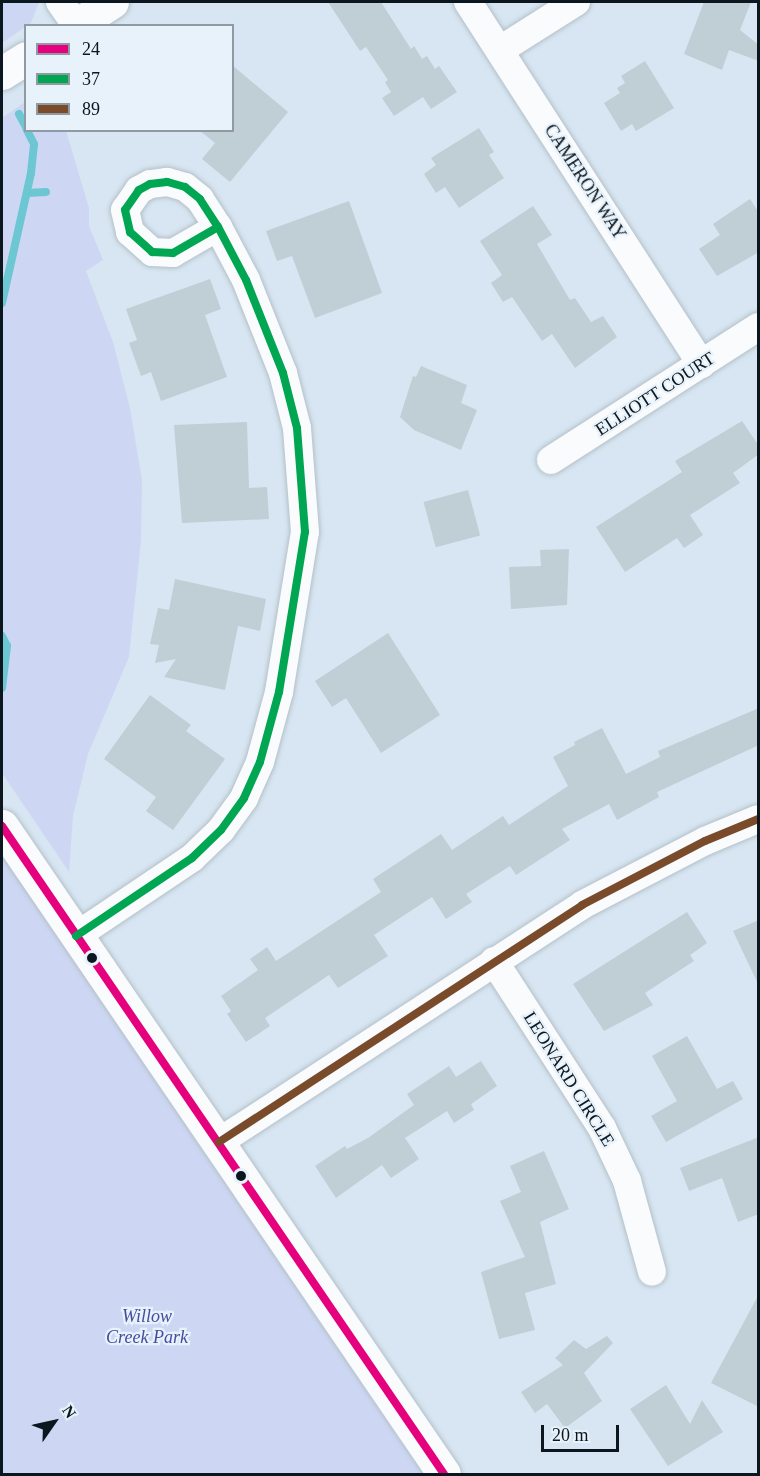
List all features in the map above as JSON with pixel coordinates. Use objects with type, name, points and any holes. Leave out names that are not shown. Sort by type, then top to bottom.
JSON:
[{"type":"street","points":[[60,2],[75,24]]},
{"type":"street","points":[[78,24],[112,2]]},
{"type":"street","name":"CAMERON WAY","points":[[468,2],[702,364]]},
{"type":"street","points":[[500,50],[576,2]]},
{"type":"street","points":[[2,74],[24,59]]},
{"type":"street","points":[[76,936],[192,858],[221,830],[244,798],[260,762],[279,692],[304,542],[303,476],[297,428],[283,373],[246,280],[218,227]]},
{"type":"street","name":"ELLIOTT COURT","points":[[551,460],[759,327]]},
{"type":"street","points":[[219,1142],[494,961],[633,876],[759,819]]},
{"type":"street","points":[[2,826],[444,1474]]},
{"type":"street","name":"LEONARD CIRCLE","points":[[494,961],[602,1128],[627,1181],[652,1272]]},
{"type":"green space","points":[[2,2],[39,2],[31,23],[24,24],[24,28],[2,43]]},
{"type":"green space","points":[[24,103],[24,132],[66,132],[89,208],[89,226],[103,260],[86,271],[113,342],[130,408],[142,480],[141,541],[129,657],[88,754],[73,816],[69,872],[2,773],[2,118]]},
{"type":"green space","name":"Willow Creek Park","points":[[2,856],[265,1242],[423,1474],[2,1474]]},
{"type":"building","points":[[328,2],[381,2],[411,49],[414,46],[422,59],[427,56],[435,69],[439,66],[457,92],[431,109],[423,97],[394,116],[382,98],[391,92],[385,82],[388,80],[366,47],[360,51]]},
{"type":"building","points":[[704,2],[751,2],[740,30],[759,45],[759,61],[729,50],[722,70],[684,54]]},
{"type":"building","points":[[645,61],[674,108],[636,131],[632,124],[621,131],[604,103],[620,93],[617,88],[625,83],[621,76]]},
{"type":"building","points":[[234,67],[288,112],[230,182],[202,159],[215,143],[201,132],[234,132]]},
{"type":"building","points":[[479,128],[494,152],[489,155],[504,178],[459,208],[445,187],[436,193],[424,174],[436,165],[431,158]]},
{"type":"building","points":[[750,199],[759,213],[759,252],[717,276],[699,249],[720,235],[713,224]]},
{"type":"building","points":[[349,201],[382,293],[315,318],[292,256],[277,261],[266,231]]},
{"type":"building","points":[[533,206],[552,235],[537,244],[570,300],[575,298],[591,322],[603,316],[617,337],[575,368],[552,334],[542,341],[512,297],[503,302],[491,283],[502,275],[480,241]]},
{"type":"building","points":[[210,279],[221,309],[205,315],[227,377],[161,401],[151,372],[141,376],[129,343],[137,340],[126,309]]},
{"type":"building","points":[[421,366],[467,385],[461,403],[477,410],[461,450],[414,430],[400,417],[413,376],[416,377]]},
{"type":"building","points":[[742,421],[759,446],[759,454],[733,473],[740,483],[690,515],[703,535],[684,548],[677,538],[625,572],[596,527],[682,472],[675,461]]},
{"type":"building","points":[[247,422],[249,488],[267,487],[269,519],[182,523],[174,425]]},
{"type":"building","points":[[468,490],[480,535],[436,547],[424,502]]},
{"type":"building","points":[[569,549],[567,605],[511,609],[509,567],[541,566],[540,550]]},
{"type":"building","points":[[175,579],[266,599],[260,631],[238,626],[225,690],[164,677],[176,659],[155,663],[159,645],[150,644],[158,608],[169,610]]},
{"type":"building","points":[[388,633],[440,715],[381,753],[346,698],[332,707],[315,681]]},
{"type":"building","points":[[150,695],[191,725],[186,731],[225,759],[173,830],[146,811],[156,797],[104,759]]},
{"type":"building","points":[[759,708],[759,745],[657,792],[659,797],[617,820],[609,804],[562,829],[570,840],[516,875],[510,866],[466,894],[472,902],[446,919],[432,897],[374,935],[388,956],[338,988],[329,975],[265,1018],[270,1026],[246,1042],[227,1014],[231,1011],[221,996],[258,970],[250,959],[267,947],[276,961],[381,892],[373,879],[441,834],[452,850],[503,816],[509,825],[568,786],[553,757],[575,745],[574,742],[602,728],[626,774],[660,757],[658,751]]},
{"type":"building","points":[[687,912],[707,943],[690,955],[694,961],[645,993],[653,1005],[604,1031],[573,984]]},
{"type":"building","points":[[759,920],[759,986],[733,931]]},
{"type":"building","points":[[687,1036],[717,1089],[733,1081],[743,1099],[666,1142],[651,1116],[677,1101],[652,1056]]},
{"type":"building","points":[[481,1061],[497,1086],[471,1104],[474,1110],[454,1123],[447,1111],[405,1138],[419,1159],[391,1178],[382,1165],[336,1198],[315,1166],[345,1146],[347,1149],[368,1138],[414,1105],[407,1094],[449,1066],[456,1077]]},
{"type":"building","points":[[759,1137],[759,1214],[738,1222],[722,1178],[689,1191],[680,1168]]},
{"type":"building","points":[[544,1151],[569,1209],[540,1222],[556,1284],[525,1293],[535,1330],[499,1339],[481,1272],[525,1257],[500,1201],[521,1192],[510,1166]]},
{"type":"building","points":[[759,1294],[759,1407],[711,1383]]},
{"type":"building","points":[[607,1336],[613,1343],[584,1373],[602,1401],[565,1428],[547,1404],[535,1413],[521,1392],[563,1365],[555,1358],[574,1340],[586,1349]]},
{"type":"building","points":[[666,1385],[690,1424],[702,1400],[723,1432],[668,1466],[630,1409]]},
{"type":"waterway","points":[[19,114],[24,123]]},
{"type":"waterway","points":[[2,303],[31,173],[34,144],[28,132]]},
{"type":"waterway","points":[[27,193],[46,192]]},
{"type":"waterway","points":[[2,636],[7,646],[2,688]]},
{"type":"transit line","name":"37","points":[[76,936],[192,858],[221,830],[244,798],[260,762],[279,692],[305,532],[297,428],[283,373],[246,280],[218,227],[200,199],[185,187],[167,182],[150,184],[139,190],[125,210],[130,232],[152,252],[173,253],[218,227]]},
{"type":"transit line","name":"89","points":[[219,1142],[582,905],[705,841],[758,819]]},
{"type":"transit line","name":"24","points":[[2,826],[444,1474]]}]
